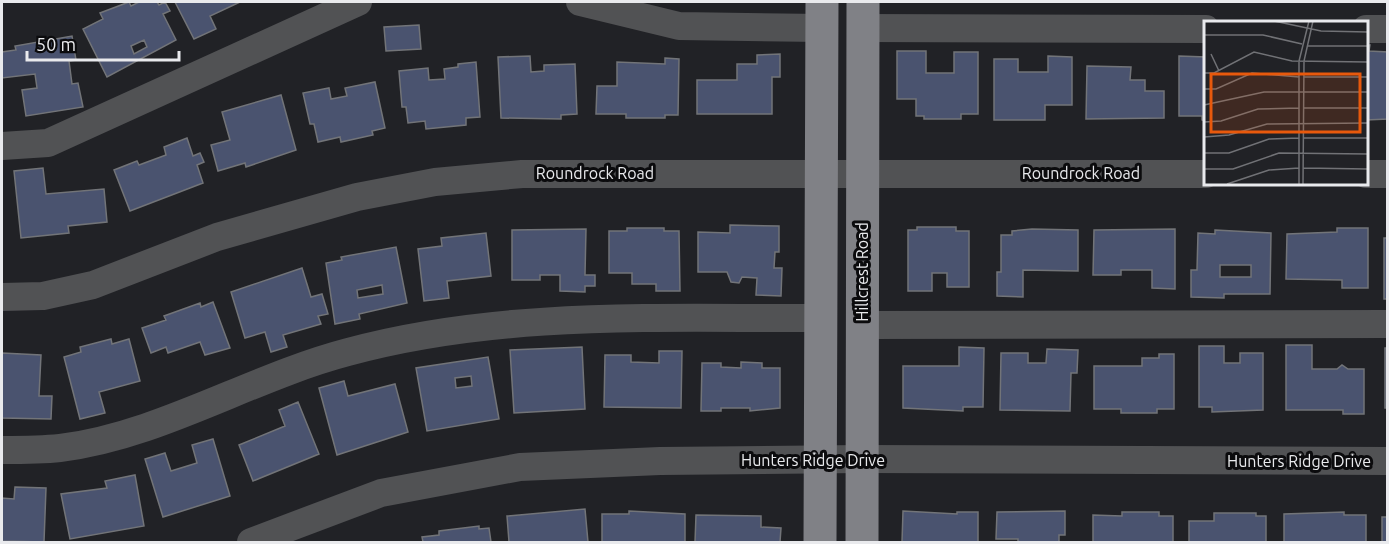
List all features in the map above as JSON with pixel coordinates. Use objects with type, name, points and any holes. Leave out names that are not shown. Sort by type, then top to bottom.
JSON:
[{"type":"main road","points":[[820,543],[822,15]]},
{"type":"main road","name":"Hillcrest Road","points":[[862,543],[863,15]]},
{"type":"street","points":[[2,146],[48,143],[358,2]]},
{"type":"street","points":[[579,2],[679,26],[822,15]]},
{"type":"street","points":[[863,15],[1204,29]]},
{"type":"street","points":[[1368,29],[1388,29]]},
{"type":"street","name":"Roundrock Road","points":[[2,297],[43,296],[93,285],[217,237],[357,197],[435,182],[522,174],[821,172],[1204,174]]},
{"type":"street","points":[[1368,174],[1388,174]]},
{"type":"street","points":[[2,450],[62,448],[97,440],[158,423],[292,369],[347,352],[433,332],[569,319],[821,318]]},
{"type":"street","points":[[862,325],[1388,324]]},
{"type":"street","name":"Hunters Ridge Drive","points":[[251,543],[381,493],[520,467],[660,461],[862,459],[1388,462]]},
{"type":"building","points":[[129,2],[131,6],[139,2],[157,2],[159,5],[165,2],[170,11],[163,14],[176,40],[107,77],[83,29],[103,19],[100,13]],"holes":[[[144,40],[147,47],[134,54],[131,46]]]},
{"type":"building","points":[[175,2],[240,2],[210,16],[216,29],[194,39]]},
{"type":"building","points":[[419,25],[421,49],[386,51],[384,27]]},
{"type":"building","points":[[72,36],[76,60],[69,61],[72,84],[78,83],[83,107],[26,116],[22,90],[37,88],[35,74],[2,78],[2,52],[16,50],[15,46]]},
{"type":"building","points":[[1368,45],[1370,45],[1369,51],[1388,52],[1388,119],[1368,120]]},
{"type":"building","points":[[897,51],[926,51],[926,73],[954,73],[954,52],[978,52],[978,114],[961,114],[961,119],[924,119],[924,116],[916,116],[916,99],[897,99]]},
{"type":"building","points":[[780,54],[780,77],[772,77],[772,114],[697,114],[697,80],[737,80],[737,64],[757,64],[757,55]]},
{"type":"building","points":[[530,56],[531,72],[544,71],[544,65],[575,64],[577,114],[561,115],[561,119],[501,118],[498,57]]},
{"type":"building","points":[[1048,56],[1072,57],[1072,105],[1045,105],[1045,120],[994,120],[994,59],[1018,59],[1018,72],[1048,72]]},
{"type":"building","points":[[1179,56],[1204,57],[1204,120],[1202,116],[1179,116]]},
{"type":"building","points":[[665,58],[679,59],[678,115],[665,115],[665,118],[626,118],[626,114],[596,114],[597,86],[617,86],[617,62],[665,64]]},
{"type":"building","points":[[476,62],[480,117],[466,118],[466,125],[426,129],[425,121],[408,123],[406,107],[402,107],[399,71],[428,68],[429,80],[445,79],[444,69],[458,67],[458,64]]},
{"type":"building","points":[[1087,66],[1131,67],[1130,80],[1145,80],[1145,91],[1164,91],[1164,118],[1086,119]]},
{"type":"building","points":[[375,82],[385,128],[372,131],[373,135],[341,142],[340,137],[318,142],[314,124],[310,124],[303,93],[329,88],[331,99],[347,96],[345,88]]},
{"type":"building","points":[[281,95],[296,150],[246,167],[245,163],[218,171],[211,145],[230,140],[222,112]]},
{"type":"building","points":[[187,138],[193,156],[200,153],[204,162],[197,165],[203,183],[130,211],[114,170],[137,161],[139,165],[166,155],[164,147]]},
{"type":"building","points":[[43,168],[46,194],[104,189],[107,222],[68,226],[69,233],[21,238],[14,171]]},
{"type":"building","points":[[730,225],[779,226],[779,252],[775,252],[774,268],[782,268],[781,296],[756,295],[757,278],[742,277],[739,283],[731,282],[727,272],[698,272],[698,232],[730,233]]},
{"type":"building","points":[[917,227],[956,227],[956,231],[969,231],[969,287],[947,287],[947,273],[932,273],[932,291],[908,291],[908,230],[917,230]]},
{"type":"building","points":[[627,228],[664,228],[664,231],[679,231],[680,291],[656,291],[656,284],[632,284],[632,273],[609,273],[609,231],[627,231]]},
{"type":"building","points":[[1337,228],[1368,228],[1368,288],[1342,288],[1342,280],[1286,279],[1287,234],[1337,232]]},
{"type":"building","points":[[586,229],[585,275],[595,275],[595,286],[585,286],[585,292],[560,291],[560,275],[540,275],[540,280],[512,280],[512,230]]},
{"type":"building","points":[[1175,229],[1175,289],[1152,288],[1152,270],[1121,270],[1121,275],[1093,275],[1094,230]]},
{"type":"building","points":[[1078,230],[1078,271],[1023,270],[1023,297],[997,296],[997,272],[1001,272],[1001,235],[1012,235],[1012,231]]},
{"type":"building","points":[[1215,230],[1271,233],[1270,294],[1224,294],[1224,298],[1191,297],[1191,270],[1197,270],[1198,233],[1215,234]],"holes":[[[1220,265],[1251,265],[1251,277],[1220,277]]]},
{"type":"building","points":[[486,233],[491,276],[447,281],[449,298],[424,301],[418,249],[442,246],[441,238]]},
{"type":"building","points":[[1384,238],[1388,238],[1388,299],[1384,299]]},
{"type":"building","points":[[396,247],[407,303],[359,314],[360,319],[335,324],[326,263],[342,260],[341,257]],"holes":[[[382,285],[383,294],[358,298],[357,290]]]},
{"type":"building","points":[[302,268],[311,297],[322,294],[328,314],[318,316],[321,324],[283,335],[287,347],[271,352],[265,332],[245,338],[231,292]]},
{"type":"building","points":[[213,302],[230,348],[205,355],[200,342],[168,353],[166,347],[151,353],[142,328],[166,320],[164,316],[200,303],[201,307]]},
{"type":"building","points":[[111,339],[112,344],[129,339],[140,381],[99,392],[105,413],[80,419],[64,357],[81,352],[80,347]]},
{"type":"building","points":[[1286,345],[1312,345],[1312,369],[1337,369],[1342,365],[1348,369],[1364,369],[1364,414],[1343,414],[1343,410],[1286,410]]},
{"type":"building","points":[[1199,346],[1224,346],[1224,363],[1240,363],[1240,353],[1263,353],[1263,410],[1212,412],[1212,407],[1199,407]]},
{"type":"building","points":[[582,347],[585,409],[514,413],[510,350]]},
{"type":"building","points":[[959,347],[984,348],[983,407],[963,407],[963,411],[903,408],[903,366],[959,366]]},
{"type":"building","points":[[1385,348],[1388,348],[1388,408],[1385,408]]},
{"type":"building","points":[[1047,349],[1078,350],[1077,373],[1071,373],[1070,411],[1000,410],[1001,353],[1028,353],[1028,363],[1046,363]]},
{"type":"building","points":[[659,351],[682,351],[681,408],[604,407],[605,355],[631,355],[631,362],[659,363]]},
{"type":"building","points":[[2,353],[41,355],[39,396],[52,396],[51,419],[2,418]]},
{"type":"building","points":[[1159,354],[1174,354],[1174,409],[1157,409],[1157,413],[1121,413],[1121,409],[1094,409],[1094,366],[1142,366],[1142,358],[1159,358]]},
{"type":"building","points":[[488,357],[499,419],[427,431],[416,368]],"holes":[[[471,376],[472,386],[456,388],[455,378]]]},
{"type":"building","points":[[741,362],[762,363],[762,368],[780,368],[780,408],[750,411],[750,408],[721,408],[721,411],[701,411],[702,363],[721,363],[721,367],[741,368]]},
{"type":"building","points":[[344,381],[348,396],[395,384],[408,432],[337,455],[319,388]]},
{"type":"building","points":[[298,402],[319,454],[253,481],[239,445],[285,426],[279,410]]},
{"type":"building","points":[[213,439],[230,496],[163,517],[145,459],[165,453],[171,471],[197,463],[192,445]]},
{"type":"building","points":[[135,475],[144,526],[70,539],[61,494],[107,488],[105,481]]},
{"type":"building","points":[[15,487],[46,488],[44,542],[2,541],[2,498],[14,499]]},
{"type":"building","points":[[585,509],[588,542],[509,542],[507,516]]},
{"type":"building","points":[[629,511],[685,514],[685,542],[602,542],[602,514],[629,514]]},
{"type":"building","points":[[903,511],[957,514],[957,512],[978,512],[978,542],[902,542]]},
{"type":"building","points":[[1065,511],[1065,535],[1059,535],[1059,542],[1018,542],[1018,539],[996,539],[997,512]]},
{"type":"building","points":[[1122,512],[1159,512],[1159,516],[1173,516],[1173,542],[1093,542],[1093,515],[1122,516]]},
{"type":"building","points":[[1344,512],[1344,515],[1366,515],[1366,542],[1284,542],[1284,514]]},
{"type":"building","points":[[1214,513],[1256,513],[1256,516],[1266,516],[1266,542],[1189,542],[1189,521],[1214,521]]},
{"type":"building","points":[[696,515],[761,516],[761,527],[781,528],[780,542],[695,542]]},
{"type":"building","points":[[1382,517],[1388,517],[1388,542],[1382,542]]},
{"type":"building","points":[[479,526],[479,529],[489,528],[491,542],[423,542],[422,537],[439,535],[439,531]]}]
